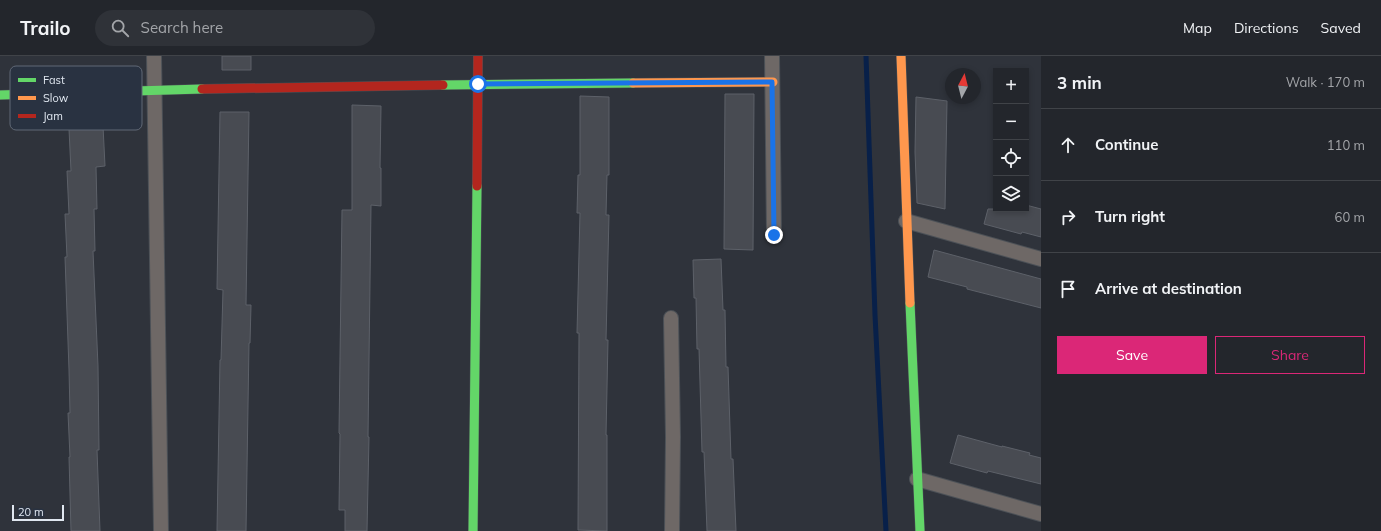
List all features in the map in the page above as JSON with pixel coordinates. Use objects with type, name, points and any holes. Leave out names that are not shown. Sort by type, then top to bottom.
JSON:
[{"type":"street","points":[[154,56],[160,531]]},
{"type":"street","points":[[473,531],[478,56]]},
{"type":"street","points":[[772,56],[774,235]]},
{"type":"street","points":[[901,56],[906,221],[920,531]]},
{"type":"street","points":[[142,89],[478,84],[772,82]]},
{"type":"street","points":[[0,95],[10,95]]},
{"type":"street","points":[[906,221],[1041,259]]},
{"type":"street","points":[[670,318],[673,437],[672,531]]},
{"type":"street","points":[[917,479],[1041,514]]},
{"type":"building","points":[[222,56],[251,56],[251,70],[222,70]]},
{"type":"building","points":[[725,94],[754,94],[753,250],[724,249]]},
{"type":"building","points":[[580,96],[609,97],[609,175],[607,175],[606,215],[609,215],[606,340],[608,340],[606,435],[607,531],[578,530],[579,333],[577,333],[580,213],[577,213],[578,175],[580,175]]},
{"type":"building","points":[[916,97],[945,101],[945,104],[947,104],[945,209],[917,203],[915,152]]},
{"type":"building","points":[[352,105],[381,106],[381,206],[371,205],[367,531],[345,531],[345,510],[339,510],[342,210],[352,210]]},
{"type":"building","points":[[220,112],[249,112],[246,305],[251,305],[246,531],[217,531],[220,360],[223,290],[217,289]]},
{"type":"building","points":[[69,130],[103,130],[105,166],[96,167],[97,209],[94,209],[95,251],[93,251],[98,366],[99,450],[97,450],[100,531],[71,531],[68,413],[70,413],[65,214],[69,214],[67,171],[71,171]]},
{"type":"building","points":[[1029,206],[1041,209],[1041,237],[1022,232],[1021,234],[984,224],[988,209],[993,209],[993,212],[1029,212]]},
{"type":"building","points":[[934,250],[1041,279],[1041,308],[967,289],[967,287],[928,277]]},
{"type":"building","points":[[721,259],[736,531],[707,531],[704,452],[702,452],[699,349],[697,349],[696,298],[694,298],[693,260]]},
{"type":"building","points":[[958,435],[1030,453],[1029,455],[1041,458],[1041,484],[988,471],[987,473],[950,463]]},
{"type":"waterway","points":[[866,56],[875,315],[886,531]]},
{"type":"traffic: fast","points":[[443,85],[633,83]]},
{"type":"traffic: fast","points":[[142,91],[202,89]]},
{"type":"traffic: fast","points":[[0,95],[10,95]]},
{"type":"traffic: fast","points":[[473,531],[477,186]]},
{"type":"traffic: fast","points":[[910,303],[920,531]]},
{"type":"traffic: slow","points":[[901,56],[910,303]]},
{"type":"traffic: slow","points":[[633,83],[773,82]]},
{"type":"traffic: jam","points":[[477,186],[478,56]]},
{"type":"traffic: jam","points":[[202,89],[443,85]]},
{"type":"route","points":[[478,84],[772,82],[774,235]]}]
